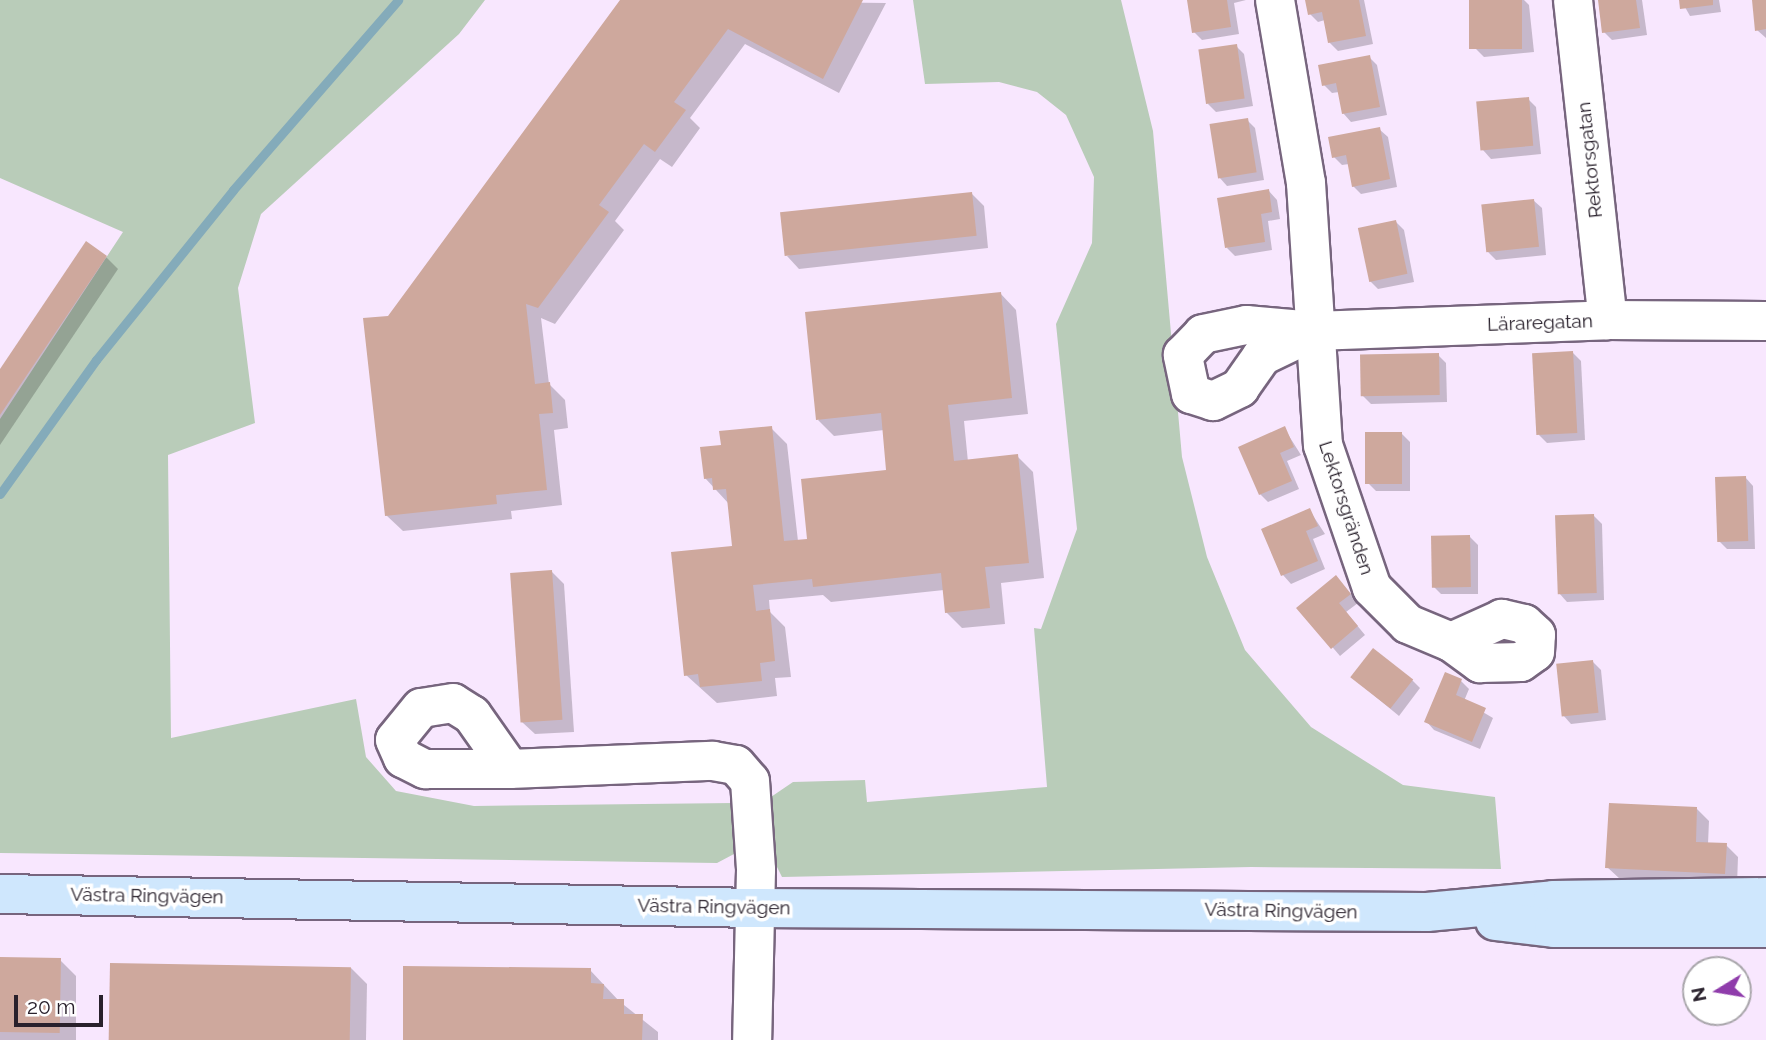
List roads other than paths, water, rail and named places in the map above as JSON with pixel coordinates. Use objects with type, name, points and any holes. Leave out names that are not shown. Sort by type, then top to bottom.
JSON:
[{"type":"main road","name":"Västra Ringvägen","points":[[0,894],[757,908],[1427,912],[1553,900],[1766,897]]},
{"type":"main road","name":"Västra Ringvägen","points":[[1427,912],[1554,929],[1766,928]]},
{"type":"street","points":[[1275,0],[1306,183],[1314,331]]},
{"type":"street","name":"Rektorsgatan","points":[[1573,0],[1608,320]]},
{"type":"street","name":"Läraregatan","points":[[1314,331],[1608,320],[1766,321]]},
{"type":"street","name":"Lektorsgränden","points":[[1314,331],[1323,445],[1373,588],[1408,624],[1451,642]]},
{"type":"street","points":[[510,769],[713,761],[736,765],[750,781],[757,908],[752,1040]]},
{"type":"waterway","points":[[0,494],[96,360],[233,190],[398,0]]}]
